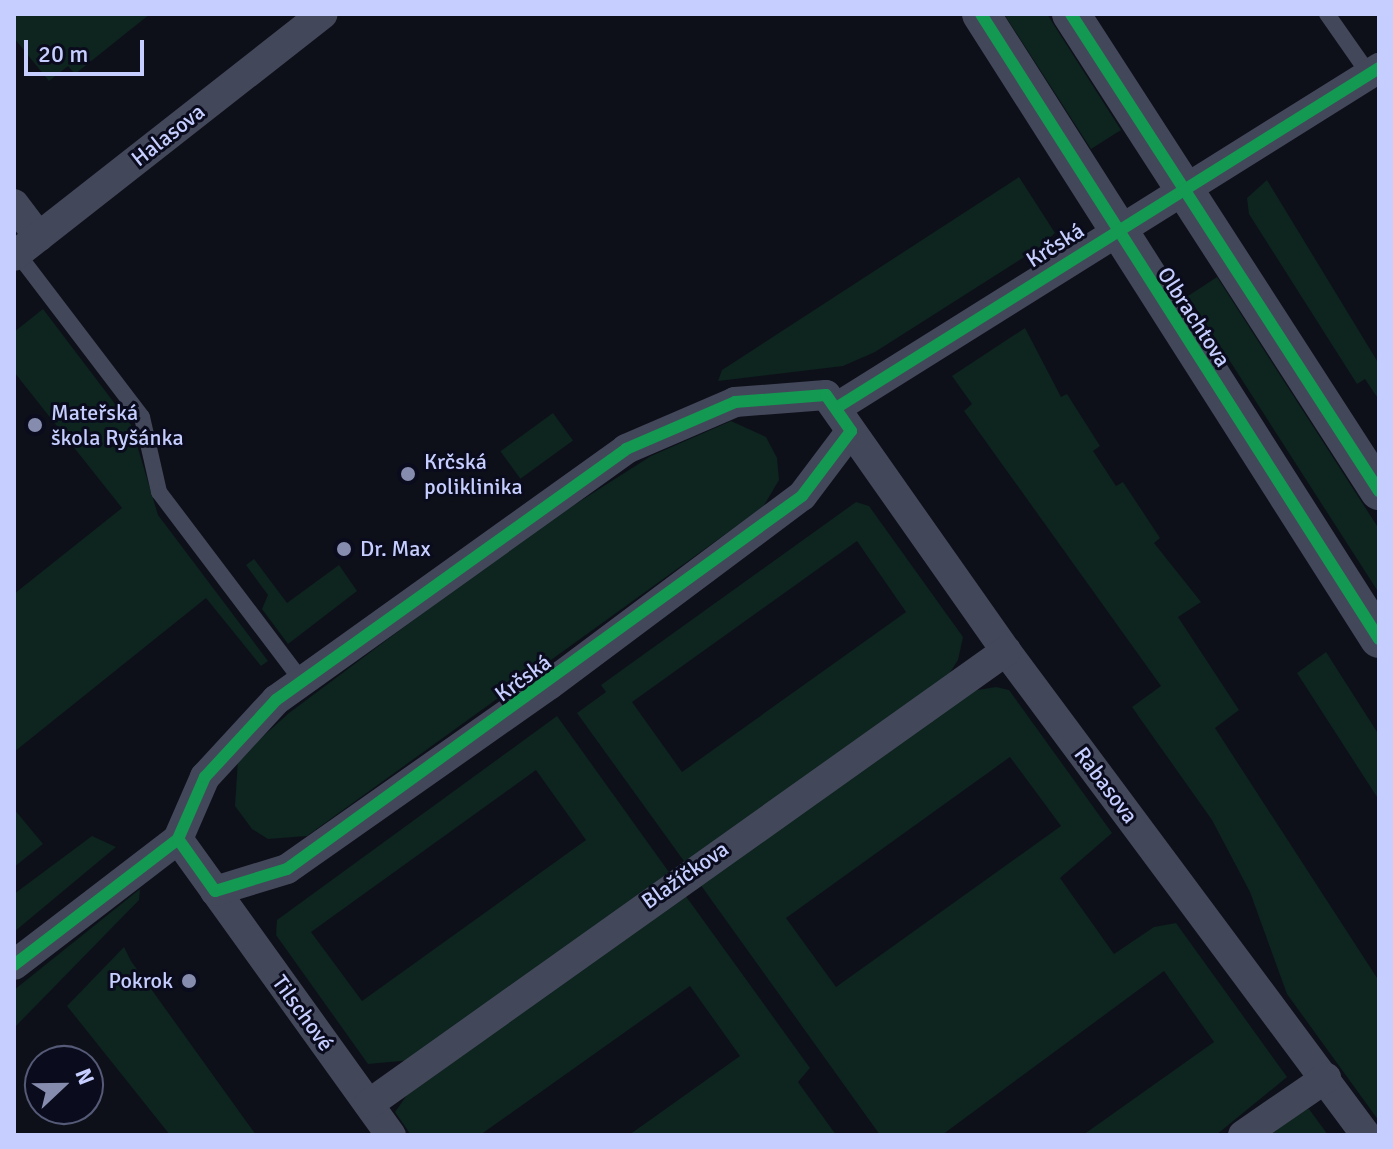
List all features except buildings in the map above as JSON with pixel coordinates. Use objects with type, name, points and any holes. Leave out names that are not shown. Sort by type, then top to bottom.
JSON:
[{"type":"street","name":"Halasova","points":[[24,249],[323,14]]},
{"type":"street","name":"Olbrachtova","points":[[981,14],[1115,232],[1379,639]]},
{"type":"street","points":[[1071,14],[1379,491]]},
{"type":"street","name":"Krčská","points":[[215,891],[287,869],[549,685],[802,496],[843,419],[1115,232],[1186,191],[1374,71]]},
{"type":"street","points":[[14,204],[24,249]]},
{"type":"street","points":[[14,965],[178,839],[205,777],[302,681],[626,449],[735,402],[826,395],[843,419]]},
{"type":"street","name":"Rabasova","points":[[843,419],[1006,651],[1366,1135]]},
{"type":"street","name":"Blažíčkova","points":[[369,1104],[1006,651]]},
{"type":"street","points":[[178,839],[215,891]]},
{"type":"street","name":"Tilschové","points":[[215,891],[391,1135]]},
{"type":"street","points":[[1243,1135],[1326,1078]]},
{"type":"lane","points":[[1327,14],[1374,71]]},
{"type":"lane","points":[[24,249],[142,417],[159,492],[302,681]]},
{"type":"green space","points":[[14,14],[150,14],[75,74],[68,66],[49,81],[14,38]]},
{"type":"green space","points":[[1004,14],[1047,14],[1121,130],[1091,149]]},
{"type":"green space","points":[[1019,177],[1055,233],[1040,247],[875,352],[843,366],[718,381],[722,370]]},
{"type":"green space","points":[[1267,180],[1379,364],[1379,400],[1365,379],[1357,384],[1249,214],[1247,198]]},
{"type":"green space","points":[[1217,277],[1379,529],[1379,593],[1188,296]]},
{"type":"green space","points":[[43,309],[131,425],[158,515],[268,661],[261,666],[206,598],[14,752],[14,594],[122,508],[14,372],[14,332]]},
{"type":"green space","points":[[1025,328],[1061,397],[1067,394],[1100,446],[1093,451],[1116,486],[1123,482],[1160,538],[1154,543],[1201,602],[1178,617],[1239,710],[1215,728],[1379,981],[1379,1121],[1287,994],[1250,892],[1212,820],[1132,707],[1161,686],[964,411],[972,404],[952,376]]},
{"type":"green space","points":[[553,413],[573,441],[520,479],[500,451]]},
{"type":"green space","points":[[731,421],[766,437],[777,458],[779,480],[763,507],[307,836],[268,839],[252,829],[235,806],[238,759],[289,713],[527,535],[651,456]]},
{"type":"green space","points":[[856,502],[869,506],[963,637],[958,660],[947,677],[686,864],[577,713],[606,692],[601,685]],"holes":[[[857,541],[906,612],[682,772],[632,702]]]},
{"type":"green space","points":[[254,559],[287,603],[339,565],[357,591],[288,644],[262,609],[268,595],[246,565]]},
{"type":"green space","points":[[1326,652],[1379,735],[1379,800],[1297,673]]},
{"type":"green space","points":[[996,687],[1009,690],[1112,833],[1060,878],[1114,954],[1154,927],[1176,923],[1287,1077],[1216,1135],[1083,1135],[1214,1042],[1164,971],[942,1135],[880,1135],[700,884],[972,691]],"holes":[[[1010,757],[1061,826],[836,987],[786,918]]]},
{"type":"green space","points":[[557,716],[671,875],[412,1060],[368,1064],[276,935],[277,920]],"holes":[[[536,770],[586,840],[362,1001],[311,932]]]},
{"type":"green space","points":[[14,809],[43,844],[14,867]]},
{"type":"green space","points":[[92,836],[116,847],[14,932],[14,894]]},
{"type":"green space","points":[[140,889],[139,900],[14,1028],[14,990]]},
{"type":"green space","points":[[685,895],[810,1068],[798,1082],[836,1135],[629,1135],[740,1056],[690,986],[480,1135],[411,1135],[395,1112],[407,1095]]},
{"type":"green space","points":[[124,947],[256,1135],[170,1135],[104,1052],[104,1045],[98,1045],[67,1006]]},
{"type":"green space","points":[[1309,1109],[1328,1135],[1258,1135],[1289,1113]]},
{"type":"cycle path","points":[[981,14],[1379,639]]},
{"type":"cycle path","points":[[1071,14],[1379,491]]},
{"type":"cycle path","points":[[836,408],[1379,68]]},
{"type":"cycle path","points":[[14,965],[178,839],[205,777],[276,700],[626,449],[735,402],[826,395],[851,431],[802,496],[287,869],[215,891],[178,839]]},
{"type":"place","name":"Mateřská škola Ryšánka","points":[[35,425]]},
{"type":"place","name":"Krčská poliklinika","points":[[408,474]]},
{"type":"place","name":"Dr. Max","points":[[344,549]]},
{"type":"place","name":"Pokrok","points":[[189,981]]}]
